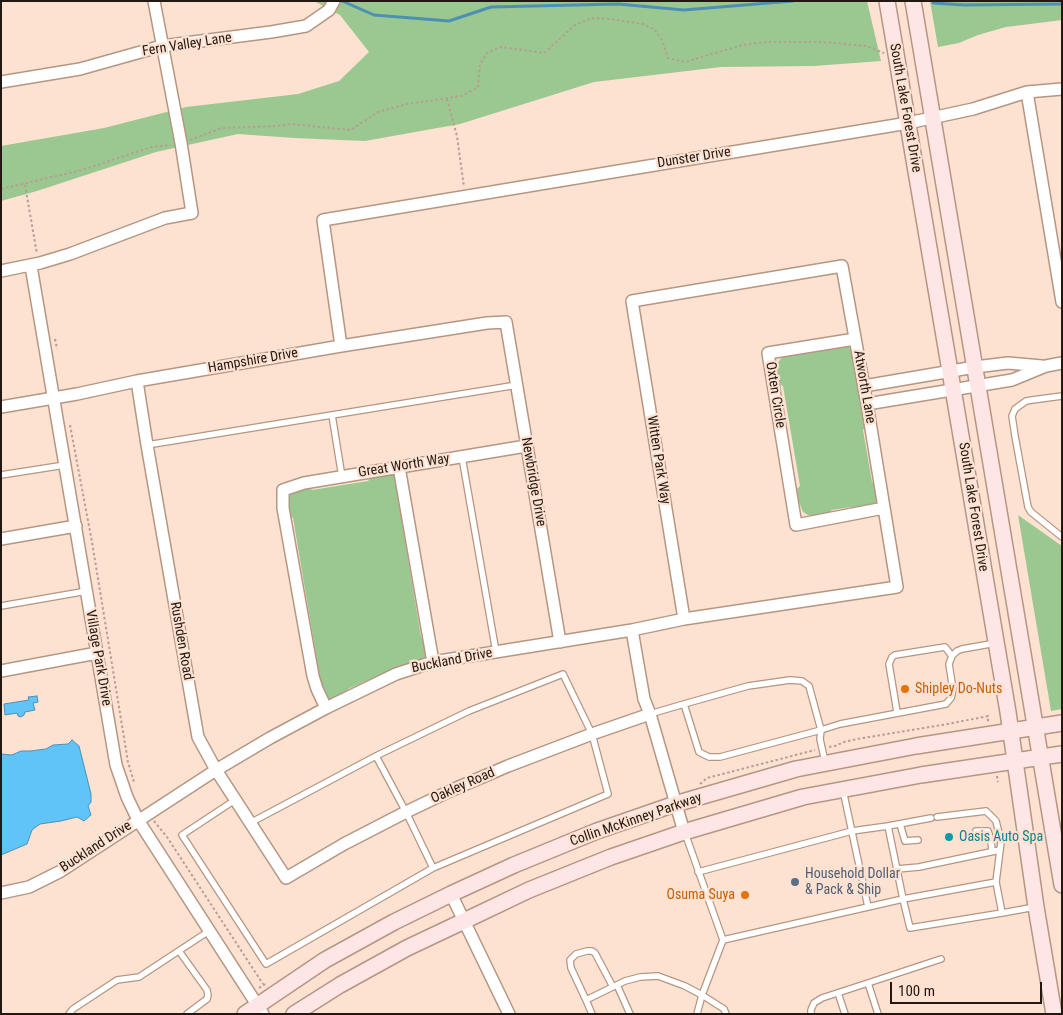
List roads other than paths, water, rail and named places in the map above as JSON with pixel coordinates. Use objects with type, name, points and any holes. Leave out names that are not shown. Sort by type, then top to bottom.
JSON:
[{"type":"main road","name":"South Lake Forest Drive","points":[[887,1],[1008,712],[1036,907],[1054,1014]]},
{"type":"main road","name":"South Lake Forest Drive","points":[[912,1],[1062,885]]},
{"type":"main road","name":"Collin McKinney Parkway","points":[[255,1011],[325,960],[394,922],[514,865],[597,831],[675,804],[796,769],[916,746],[1062,723]]},
{"type":"main road","name":"Collin McKinney Parkway","points":[[294,1014],[340,985],[407,948],[464,920],[529,890],[602,861],[684,832],[803,797],[921,775],[1016,765],[1040,757],[1062,754]]},
{"type":"street","points":[[1,271],[36,265],[165,218],[192,213],[154,1]]},
{"type":"street","name":"Fern Valley Lane","points":[[1,82],[80,69],[162,46],[306,26],[332,5]]},
{"type":"street","name":"Dunster Drive","points":[[341,346],[323,220],[908,123],[973,109],[1027,92],[1062,88]]},
{"type":"street","points":[[1027,92],[1062,302]]},
{"type":"street","name":"Village Park Drive","points":[[36,265],[54,398],[116,765],[127,797],[143,817],[255,1011]]},
{"type":"street","name":"Witten Park Way","points":[[684,620],[632,301],[842,266]]},
{"type":"street","name":"Atworth Lane","points":[[842,266],[897,587]]},
{"type":"street","name":"Hampshire Drive","points":[[1,407],[137,381],[341,346],[487,323],[506,322]]},
{"type":"street","name":"Newbridge Drive","points":[[506,322],[560,642]]},
{"type":"street","name":"Oxten Circle","points":[[855,339],[768,353],[796,525],[884,508]]},
{"type":"street","points":[[864,386],[1008,362],[1046,366]]},
{"type":"street","points":[[867,404],[1012,380],[1046,366],[1062,363]]},
{"type":"street","name":"Rushden Road","points":[[137,381],[198,737],[216,770],[286,878]]},
{"type":"street","name":"Great Worth Way","points":[[326,708],[313,676],[283,508],[283,490],[304,483],[526,446]]},
{"type":"street","points":[[399,467],[433,662]]},
{"type":"street","points":[[1,539],[76,526]]},
{"type":"street","name":"Buckland Drive","points":[[1,892],[28,887],[61,871],[216,770],[270,738],[396,674],[433,662],[897,587]]},
{"type":"street","points":[[632,630],[644,699],[684,832]]},
{"type":"street","points":[[1,671],[98,653]]},
{"type":"street","name":"Oakley Road","points":[[286,878],[344,844],[406,812],[508,766],[650,714]]},
{"type":"street","points":[[451,894],[509,1014]]},
{"type":"lane","points":[[147,445],[517,385]]},
{"type":"lane","points":[[1062,396],[1026,402],[1015,409],[1012,416],[1028,507],[1031,512],[1062,536]]},
{"type":"lane","points":[[332,415],[342,477]]},
{"type":"lane","points":[[462,457],[496,652]]},
{"type":"lane","points":[[1,475],[65,465]]},
{"type":"lane","points":[[1,606],[87,591]]},
{"type":"lane","points":[[684,704],[699,752],[709,757],[720,757],[840,724],[946,704],[951,698],[953,690],[949,664],[952,656],[962,649],[996,644]]},
{"type":"lane","points":[[897,712],[889,664],[892,657],[894,655],[945,647],[952,656]]},
{"type":"lane","points":[[235,800],[182,835],[266,964],[433,868],[608,794],[592,734],[563,674],[469,711],[376,756],[250,823]]},
{"type":"lane","points":[[650,714],[748,686],[802,680],[809,686],[821,730],[820,739],[826,763]]},
{"type":"lane","points":[[376,756],[433,868]]},
{"type":"lane","points":[[848,789],[852,831],[868,907]]},
{"type":"lane","points":[[698,872],[852,831],[986,811],[996,821],[1001,842],[996,882],[1002,913]]},
{"type":"lane","points":[[900,824],[905,841],[918,840]]},
{"type":"lane","points":[[888,826],[910,928],[1036,907]]},
{"type":"lane","points":[[976,831],[988,831],[992,852]]},
{"type":"lane","points":[[684,832],[723,940],[702,995],[697,1014]]},
{"type":"lane","points":[[897,869],[1000,850]]},
{"type":"lane","points":[[723,940],[903,899],[996,882]]},
{"type":"lane","points":[[69,1014],[117,980],[139,977],[209,931]]},
{"type":"lane","points":[[179,951],[207,990],[208,995],[207,999],[187,1014]]},
{"type":"lane","points":[[592,1014],[571,968],[570,960],[576,954],[587,951],[595,953],[630,1014]]},
{"type":"lane","points":[[811,1014],[814,1003],[822,998],[941,959]]},
{"type":"lane","points":[[586,1000],[625,981],[658,976],[686,986],[724,1009],[726,1014]]},
{"type":"lane","points":[[868,983],[878,1014]]},
{"type":"lane","points":[[838,993],[845,1014]]},
{"type":"water","points":[[37,696],[38,702],[33,703],[35,710],[25,712],[21,717],[17,713],[5,715],[4,704],[29,700],[28,697]]},
{"type":"water","points":[[72,740],[79,746],[91,794],[91,802],[88,806],[91,815],[84,821],[77,817],[40,824],[32,830],[27,844],[1,855],[1,754],[12,755],[21,751],[46,749],[53,745],[68,744]]},
{"type":"waterway","points":[[342,1],[374,15],[449,21],[491,7],[618,4],[684,10],[793,1]]},
{"type":"waterway","points":[[933,3],[964,5],[1062,4]]},
{"type":"place","name":"Shipley Do-Nuts","points":[[905,689]]},
{"type":"place","name":"Oasis Auto Spa","points":[[949,837]]},
{"type":"place","name":"Household Dollar & Pack & Ship","points":[[795,882]]},
{"type":"place","name":"Osuma Suya","points":[[745,895]]}]
